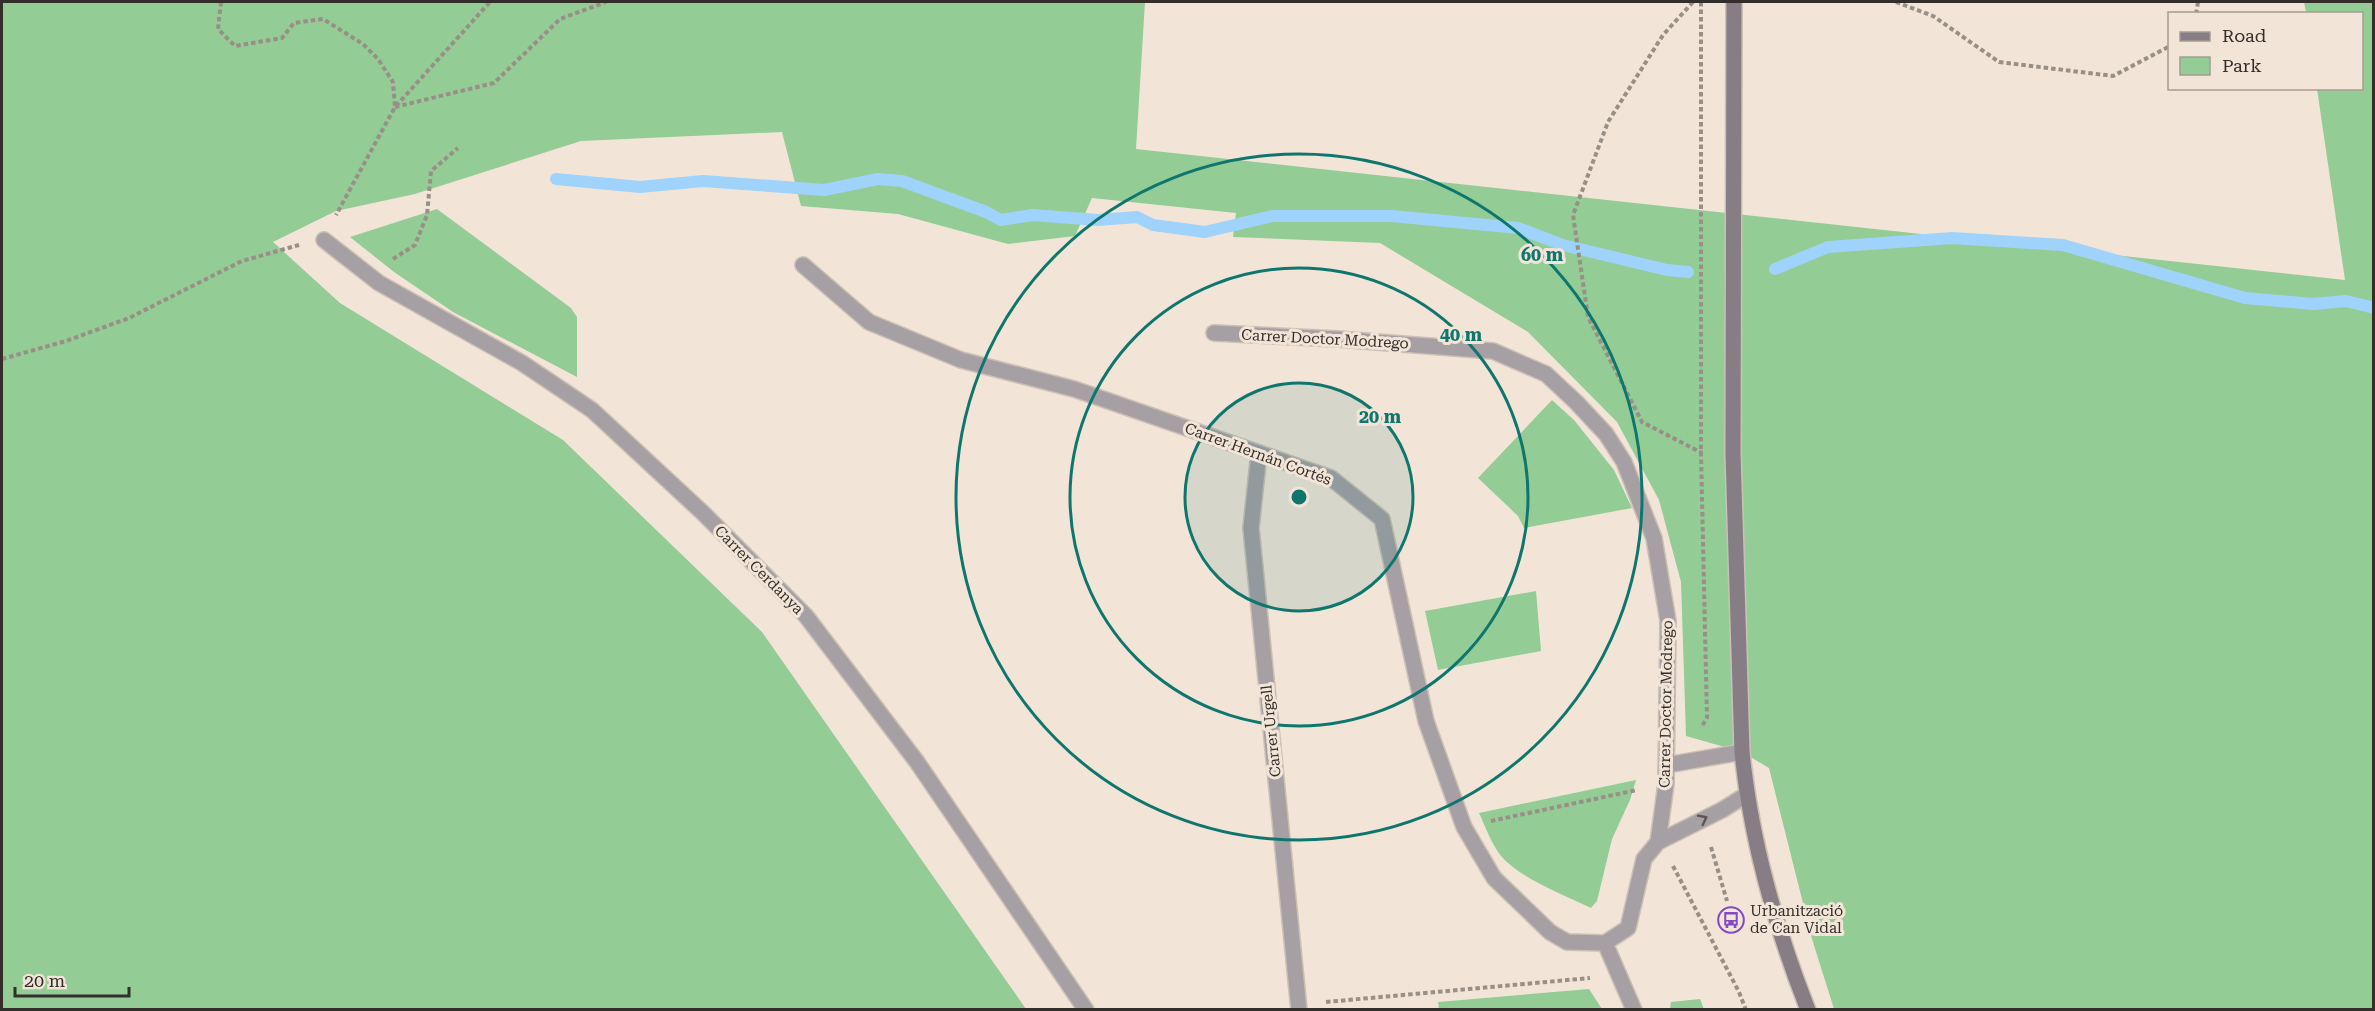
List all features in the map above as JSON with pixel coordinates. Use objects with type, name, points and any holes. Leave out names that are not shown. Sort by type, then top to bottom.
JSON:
[{"type":"main road","points":[[1734,2],[1733,453],[1742,752],[1746,795],[1757,850],[1788,960],[1808,1010]]},
{"type":"street","name":"Carrer Cerdanya","points":[[324,240],[379,283],[522,363],[592,410],[702,512],[806,616],[918,762],[1086,1010]]},
{"type":"street","name":"Carrer Hernán Cortés","points":[[803,266],[869,322],[961,360],[1074,389],[1331,478],[1382,519],[1426,721],[1464,827],[1494,878],[1550,932],[1567,942],[1605,943]]},
{"type":"street","name":"Carrer Doctor Modrego","points":[[1214,333],[1338,339],[1493,351],[1546,374],[1606,434],[1624,462],[1654,538],[1668,621],[1667,765],[1658,842],[1644,859],[1628,928],[1605,943]]},
{"type":"street","name":"Carrer Urgell","points":[[1259,453],[1251,528],[1298,1007]]},
{"type":"street","points":[[1667,765],[1742,752]]},
{"type":"street","points":[[1658,842],[1722,810],[1746,795]]},
{"type":"street","points":[[1605,943],[1634,1010]]},
{"type":"path","points":[[221,2],[218,28],[235,46],[282,38],[294,23],[323,19],[363,44],[378,59],[393,82],[395,107]]},
{"type":"path","points":[[2,359],[66,341],[129,318],[242,261],[324,240],[395,107],[490,2]]},
{"type":"path","points":[[395,107],[494,83],[560,19],[606,2]]},
{"type":"path","points":[[1693,2],[1663,35],[1608,122],[1573,215],[1588,317],[1642,422],[1701,453],[1733,453]]},
{"type":"path","points":[[1701,2],[1701,453],[1707,718],[1702,726]]},
{"type":"path","points":[[1896,2],[1933,16],[1999,62],[2113,76],[2168,47]]},
{"type":"path","points":[[379,283],[389,262],[415,246],[427,215],[431,171],[458,148]]},
{"type":"path","points":[[1464,827],[1666,784]]},
{"type":"path","points":[[1703,841],[1710,845],[1727,901]]},
{"type":"path","points":[[1658,842],[1675,869],[1739,992],[1746,1010]]},
{"type":"path","points":[[1298,1007],[1619,976]]},
{"type":"green space","points":[[2,2],[1145,2],[1136,149],[2345,280],[2317,90],[2363,90],[2363,12],[2306,12],[2304,2],[2373,2],[2373,1009],[1834,1009],[1812,939],[1769,768],[1742,752],[1686,736],[1681,582],[1659,500],[1617,422],[1528,332],[1380,243],[1233,237],[1236,213],[1092,198],[1075,236],[1008,244],[898,214],[801,206],[782,132],[581,141],[415,194],[336,211],[273,242],[340,303],[563,440],[762,632],[1026,1009],[2,1010]]},
{"type":"green space","points":[[437,209],[571,308],[577,317],[577,377],[453,312],[394,272],[350,237]]},
{"type":"green space","points":[[1552,400],[1574,420],[1614,470],[1632,508],[1524,528],[1518,516],[1478,478]]},
{"type":"green space","points":[[1536,591],[1541,651],[1438,670],[1425,611]]},
{"type":"green space","points":[[1636,780],[1630,800],[1612,839],[1597,901],[1591,908],[1543,886],[1510,864],[1494,846],[1479,813]]},
{"type":"green space","points":[[1589,989],[1602,1009],[1439,1009],[1438,1002]]},
{"type":"green space","points":[[1700,999],[1704,1009],[1670,1009],[1671,1002]]},
{"type":"waterway","points":[[556,179],[640,187],[703,181],[824,190],[878,179],[902,181],[986,212],[1001,220],[1032,215],[1098,220],[1137,217],[1153,225],[1205,232],[1272,216],[1392,216],[1518,228],[1563,245],[1667,270],[1688,272]]},
{"type":"waterway","points":[[1775,269],[1828,247],[1952,238],[2063,245],[2245,298],[2314,304],[2346,301],[2374,308]]},
{"type":"place","name":"Urbanització de Can Vidal","points":[[1731,920]]}]
